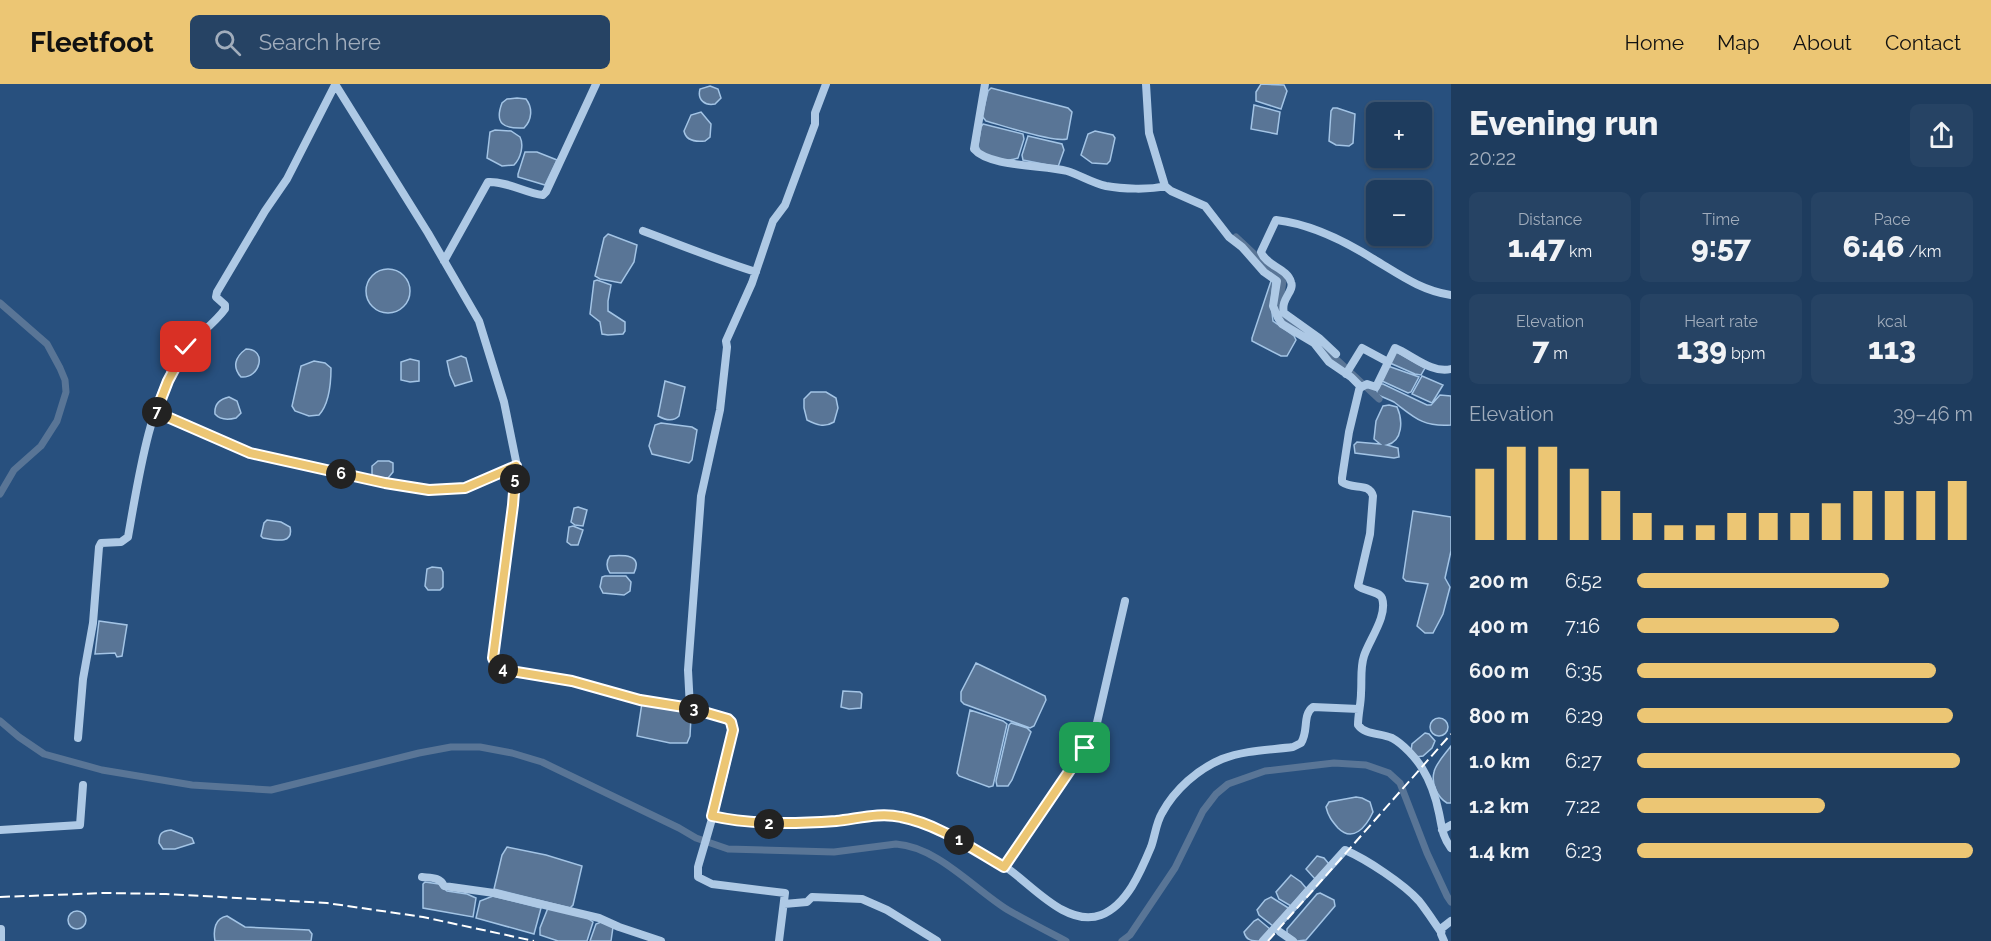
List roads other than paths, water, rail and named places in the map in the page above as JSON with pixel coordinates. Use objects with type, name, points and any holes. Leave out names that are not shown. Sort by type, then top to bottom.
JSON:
[{"type":"street","points":[[335,84],[479,321],[504,402],[516,466],[493,658],[496,664],[505,670],[572,681],[640,700],[690,708],[724,717],[731,722],[733,726],[726,762],[698,867],[698,877],[701,880],[733,888],[785,893],[779,941]]},
{"type":"street","points":[[78,738],[83,679],[93,623],[99,547],[101,543],[121,542],[128,537],[149,435],[168,381],[180,357],[225,309],[225,305],[216,297],[217,292],[265,211],[287,179],[335,84]]},
{"type":"street","points":[[444,261],[488,182],[499,182],[543,195],[546,192],[596,84]]},
{"type":"street","points":[[690,708],[688,670],[701,496],[720,410],[726,341],[741,311],[773,221],[786,205],[815,124],[815,113],[826,84]]},
{"type":"street","points":[[985,84],[974,149],[981,155],[1009,163],[1066,171],[1105,186],[1156,189],[1165,186]]},
{"type":"street","points":[[1146,84],[1149,133],[1165,186],[1205,206],[1229,237],[1242,247],[1264,272],[1275,278],[1278,284],[1273,306],[1282,324],[1314,343],[1329,362],[1349,370],[1357,382],[1364,386],[1376,387],[1395,348],[1435,368],[1451,369]]},
{"type":"street","points":[[1336,354],[1319,338],[1284,313],[1283,301],[1292,283],[1280,270],[1264,259],[1261,252],[1276,220],[1306,225],[1337,239],[1427,290],[1451,295]]},
{"type":"street","points":[[643,231],[720,261],[756,272]]},
{"type":"street","points":[[1349,370],[1362,348],[1388,362]]},
{"type":"street","points":[[1364,386],[1348,432],[1341,478],[1346,485],[1368,488],[1373,496],[1370,534],[1358,586],[1379,594],[1382,604],[1376,632],[1362,663],[1358,725],[1360,729],[1391,738],[1422,767],[1439,812],[1443,837],[1451,848]]},
{"type":"street","points":[[156,412],[250,453],[385,483],[429,490],[465,488],[516,466]]},
{"type":"street","points":[[1004,867],[1085,748],[1096,727],[1125,602]]},
{"type":"street","points":[[711,819],[796,824],[869,816],[898,816],[924,824],[961,841],[1004,867],[1063,911],[1076,915],[1100,916],[1126,895],[1151,847],[1161,813],[1185,783],[1221,759],[1240,753],[1293,747],[1301,743],[1306,729],[1306,715],[1313,707],[1359,709]]},
{"type":"street","points":[[0,830],[80,825],[83,785]]},
{"type":"street","points":[[1442,830],[1451,825]]},
{"type":"street","points":[[1263,941],[1345,850],[1368,861],[1409,891],[1442,930],[1444,941]]},
{"type":"street","points":[[422,877],[438,879],[447,887],[494,893],[599,918],[661,941]]},
{"type":"street","points":[[784,904],[807,902],[812,897],[862,899],[887,910],[937,941]]},
{"type":"street","points":[[1442,930],[1451,921]]},
{"type":"street","points":[[1,929],[1,941]]},
{"type":"street","points":[[1280,932],[1293,941]]},
{"type":"water","points":[[1261,84],[1284,85],[1287,91],[1281,109],[1256,101],[1256,92]]},
{"type":"water","points":[[710,86],[718,89],[721,98],[715,104],[705,103],[699,93],[700,89]]},
{"type":"water","points":[[991,88],[1068,108],[1072,112],[1067,139],[1040,136],[986,121],[982,116],[988,91]]},
{"type":"water","points":[[507,99],[526,99],[531,110],[530,118],[524,128],[506,126],[502,124],[499,116],[502,103]]},
{"type":"water","points":[[1254,105],[1280,112],[1277,134],[1251,129]]},
{"type":"water","points":[[1337,108],[1355,114],[1353,143],[1349,146],[1336,145],[1329,141],[1331,111]]},
{"type":"water","points":[[701,112],[711,124],[710,137],[705,141],[692,140],[684,131],[691,115]]},
{"type":"water","points":[[983,124],[1023,134],[1024,139],[1018,158],[999,159],[980,151],[978,146]]},
{"type":"water","points":[[511,131],[520,137],[521,151],[514,165],[502,166],[487,158],[490,132]]},
{"type":"water","points":[[1095,131],[1113,135],[1115,138],[1110,161],[1107,164],[1092,163],[1081,155],[1088,134]]},
{"type":"water","points":[[1028,136],[1062,144],[1064,150],[1058,167],[1023,160],[1022,155]]},
{"type":"water","points":[[525,152],[537,152],[557,160],[545,185],[518,177]]},
{"type":"water","points":[[608,234],[637,245],[634,262],[621,283],[595,276],[604,238]]},
{"type":"water","points":[[388,269],[404,275],[410,291],[404,307],[388,313],[372,307],[366,291],[372,275]]},
{"type":"water","points":[[594,281],[611,285],[608,311],[625,322],[623,334],[602,334],[600,322],[590,314]]},
{"type":"water","points":[[1271,281],[1273,281],[1271,304],[1273,321],[1294,336],[1296,340],[1287,356],[1281,356],[1252,341]]},
{"type":"water","points":[[246,349],[253,350],[257,354],[259,364],[253,373],[241,377],[236,370],[236,362],[239,355]]},
{"type":"water","points":[[1395,351],[1425,368],[1421,375],[1390,363]]},
{"type":"water","points":[[461,356],[466,358],[472,381],[455,386],[447,361]]},
{"type":"water","points":[[410,359],[419,361],[419,381],[401,380],[401,362]]},
{"type":"water","points":[[314,361],[325,363],[331,368],[331,380],[327,399],[319,415],[309,416],[295,411],[292,406],[301,366]]},
{"type":"water","points":[[1388,366],[1419,377],[1411,392],[1408,393],[1382,381]]},
{"type":"water","points":[[1422,376],[1443,385],[1432,403],[1412,394]]},
{"type":"water","points":[[665,381],[685,387],[679,416],[672,420],[658,416]]},
{"type":"water","points":[[1380,384],[1427,405],[1431,405],[1440,395],[1451,396],[1451,425],[1426,423],[1414,417],[1394,402],[1376,394]]},
{"type":"water","points":[[811,392],[826,392],[836,398],[838,408],[834,422],[820,425],[807,420],[804,399]]},
{"type":"water","points":[[229,397],[237,401],[241,413],[236,418],[224,419],[215,414],[215,410],[220,401]]},
{"type":"water","points":[[1383,406],[1397,407],[1401,424],[1399,435],[1387,445],[1398,448],[1399,457],[1355,453],[1354,445],[1357,442],[1380,444],[1374,439],[1376,421]]},
{"type":"water","points":[[661,423],[692,427],[697,430],[692,460],[689,463],[652,454],[649,446],[655,425]]},
{"type":"water","points":[[378,461],[393,463],[393,472],[388,478],[376,479],[372,475],[372,466]]},
{"type":"water","points":[[574,508],[587,510],[583,526],[571,522]]},
{"type":"water","points":[[1413,511],[1451,517],[1451,551],[1445,578],[1450,587],[1443,614],[1433,633],[1425,633],[1417,626],[1428,584],[1406,581],[1403,578]]},
{"type":"water","points":[[267,520],[281,522],[290,527],[289,537],[282,540],[263,538],[261,536]]},
{"type":"water","points":[[573,526],[583,530],[578,545],[571,545],[567,542],[569,527]]},
{"type":"water","points":[[610,556],[626,556],[634,559],[636,567],[634,573],[610,573],[607,564]]},
{"type":"water","points":[[441,568],[443,572],[443,587],[440,590],[428,590],[425,586],[427,569]]},
{"type":"water","points":[[626,576],[631,582],[630,591],[624,595],[603,593],[600,587],[602,577]]},
{"type":"water","points":[[99,621],[127,625],[122,656],[117,657],[115,653],[95,654]]},
{"type":"water","points":[[976,663],[1045,696],[1046,700],[1034,726],[1030,728],[961,701],[961,692]]},
{"type":"water","points":[[843,691],[860,692],[862,694],[861,708],[841,707]]},
{"type":"water","points":[[642,703],[687,712],[691,717],[690,736],[687,743],[670,743],[637,736]]},
{"type":"water","points":[[970,710],[1007,724],[993,786],[989,787],[959,776],[957,773]]},
{"type":"water","points":[[1435,718],[1443,718],[1448,723],[1446,734],[1435,736],[1430,731],[1430,723]]},
{"type":"water","points":[[1011,723],[1027,728],[1031,732],[1012,780],[1008,786],[997,786],[996,781]]},
{"type":"water","points":[[1425,733],[1435,741],[1432,748],[1423,756],[1416,757],[1411,751],[1412,744]]},
{"type":"water","points":[[1451,746],[1451,803],[1447,803],[1438,793],[1433,776],[1437,765]]},
{"type":"water","points":[[1356,797],[1370,802],[1373,812],[1363,828],[1349,834],[1338,828],[1329,816],[1326,807],[1329,802]]},
{"type":"water","points":[[171,830],[192,838],[194,843],[175,849],[163,849],[159,843],[160,835]]},
{"type":"water","points":[[507,847],[546,855],[582,866],[573,905],[570,908],[494,889],[502,855]]},
{"type":"water","points":[[1317,856],[1324,858],[1329,864],[1315,879],[1306,869]]},
{"type":"water","points":[[1291,875],[1306,888],[1291,906],[1279,899],[1276,892]]},
{"type":"water","points":[[425,882],[439,884],[447,891],[476,898],[473,917],[423,908],[423,884]]},
{"type":"water","points":[[1320,893],[1334,900],[1335,906],[1306,940],[1297,941],[1287,933],[1287,929]]},
{"type":"water","points":[[493,896],[541,908],[534,934],[476,918],[480,901]]},
{"type":"water","points":[[1271,897],[1290,909],[1273,926],[1259,915],[1257,910],[1265,900]]},
{"type":"water","points":[[548,908],[587,918],[593,922],[587,941],[558,941],[540,935],[540,928]]},
{"type":"water","points":[[77,911],[83,914],[86,920],[83,926],[77,929],[71,926],[68,920],[71,914]]},
{"type":"water","points":[[227,916],[245,927],[309,930],[312,934],[311,941],[215,941],[214,933],[217,922]]},
{"type":"water","points":[[1258,919],[1270,929],[1261,941],[1250,940],[1244,932]]},
{"type":"water","points":[[601,922],[613,927],[611,941],[590,941],[596,924]]},
{"type":"waterway","points":[[1236,237],[1283,281],[1279,308],[1283,317],[1321,345],[1379,399]]},
{"type":"waterway","points":[[0,303],[47,344],[65,380],[66,392],[57,421],[41,446],[14,470],[0,494]]},
{"type":"waterway","points":[[0,721],[44,754],[102,770],[192,785],[271,790],[451,747],[480,747],[512,753],[542,762],[696,838],[728,849],[834,852],[896,844],[911,847],[941,861],[1008,910],[1066,941]]},
{"type":"waterway","points":[[1122,941],[1130,935],[1175,868],[1203,811],[1216,794],[1228,784],[1265,771],[1334,763],[1366,765],[1389,773],[1400,783],[1427,853],[1451,902]]},
{"type":"railway","points":[[1268,941],[1451,734]]},
{"type":"railway","points":[[0,897],[104,893],[166,894],[327,903],[423,917],[534,941]]}]
